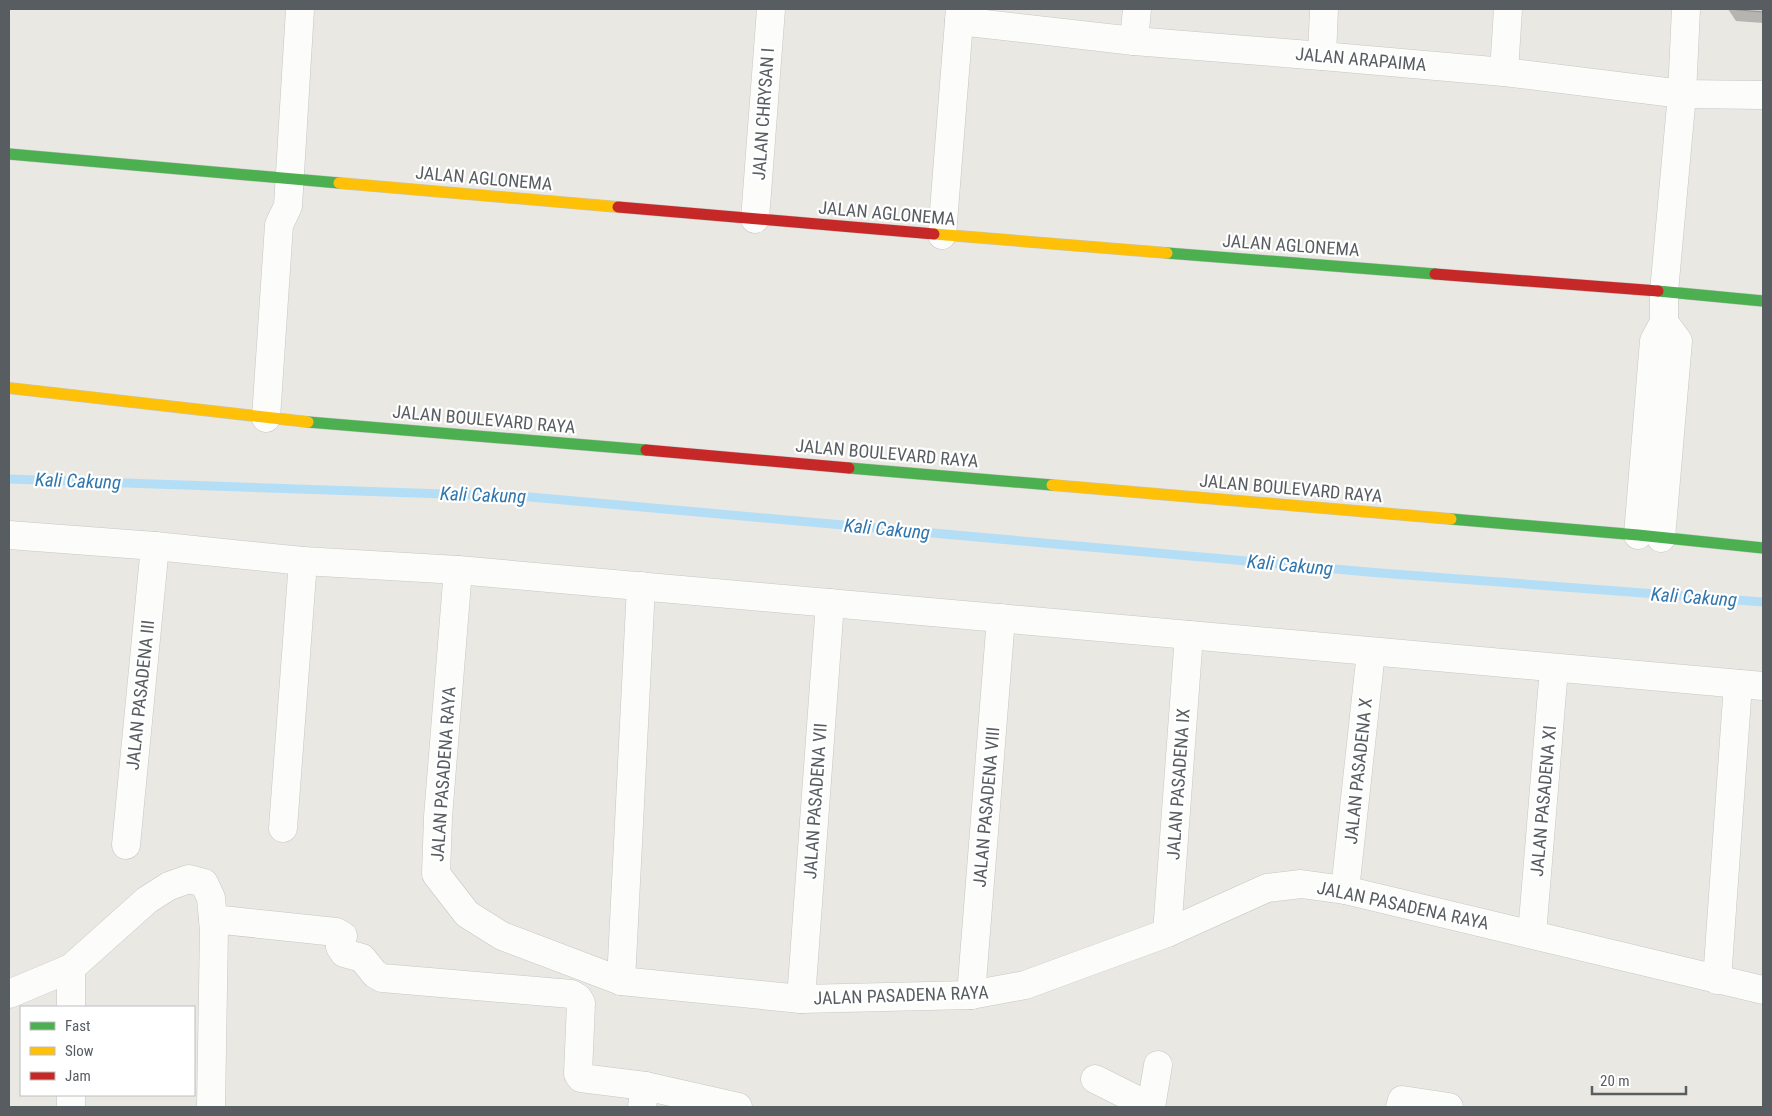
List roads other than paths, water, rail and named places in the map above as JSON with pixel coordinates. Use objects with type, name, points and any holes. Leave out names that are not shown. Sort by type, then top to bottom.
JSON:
[{"type":"street","points":[[274,419],[297,225],[288,206],[300,9]]},
{"type":"street","name":"JALAN CHRYSAN I","points":[[755,220],[771,9]]},
{"type":"street","points":[[1134,42],[1137,9]]},
{"type":"street","points":[[1322,56],[1324,9]]},
{"type":"street","points":[[1504,72],[1508,9]]},
{"type":"street","points":[[1649,536],[1678,341],[1664,322],[1664,292],[1682,94],[1686,9]]},
{"type":"street","points":[[942,235],[959,15]]},
{"type":"street","name":"JALAN ARAPAIMA","points":[[959,15],[1134,42],[1504,72],[1682,94],[1763,95]]},
{"type":"street","name":"JALAN AGLONEMA","points":[[9,154],[755,220],[1664,292],[1763,302]]},
{"type":"street","name":"JALAN BOULEVARD RAYA","points":[[9,388],[274,419],[1649,536],[1763,548]]},
{"type":"street","points":[[9,535],[155,546],[303,561],[458,570],[1751,685],[1717,980]]},
{"type":"street","name":"JALAN PASADENA III","points":[[126,845],[155,546]]},
{"type":"street","points":[[283,828],[303,561]]},
{"type":"street","name":"JALAN PASADENA RAYA","points":[[458,570],[438,817],[436,874],[466,914],[502,936],[620,981],[800,999],[971,995],[1025,986],[1167,933],[1267,888],[1301,884],[1345,890],[1763,990]]},
{"type":"street","points":[[620,981],[641,586]]},
{"type":"street","name":"JALAN PASADENA VII","points":[[800,999],[830,603]]},
{"type":"street","name":"JALAN PASADENA VIII","points":[[971,995],[1001,618]]},
{"type":"street","name":"JALAN PASADENA IX","points":[[1167,933],[1189,635]]},
{"type":"street","name":"JALAN PASADENA X","points":[[1345,890],[1371,652]]},
{"type":"street","name":"JALAN PASADENA XI","points":[[1532,934],[1554,668]]},
{"type":"street","points":[[9,994],[71,968],[148,900],[169,886],[189,879],[204,882],[211,898],[213,919],[211,1107]]},
{"type":"street","points":[[213,919],[336,932],[343,936],[340,947],[344,953],[362,958],[374,974],[382,978],[571,994],[578,998],[581,1003],[578,1074],[581,1078],[644,1096],[738,1107]]},
{"type":"street","points":[[71,968],[71,1006]]},
{"type":"street","points":[[1151,1107],[1158,1065]]},
{"type":"street","points":[[1095,1079],[1135,1099],[1146,1107]]},
{"type":"street","points":[[1401,1104],[1449,1107]]},
{"type":"waterway","name":"Kali Cakung","points":[[9,479],[530,497],[1380,573],[1763,602]]}]
